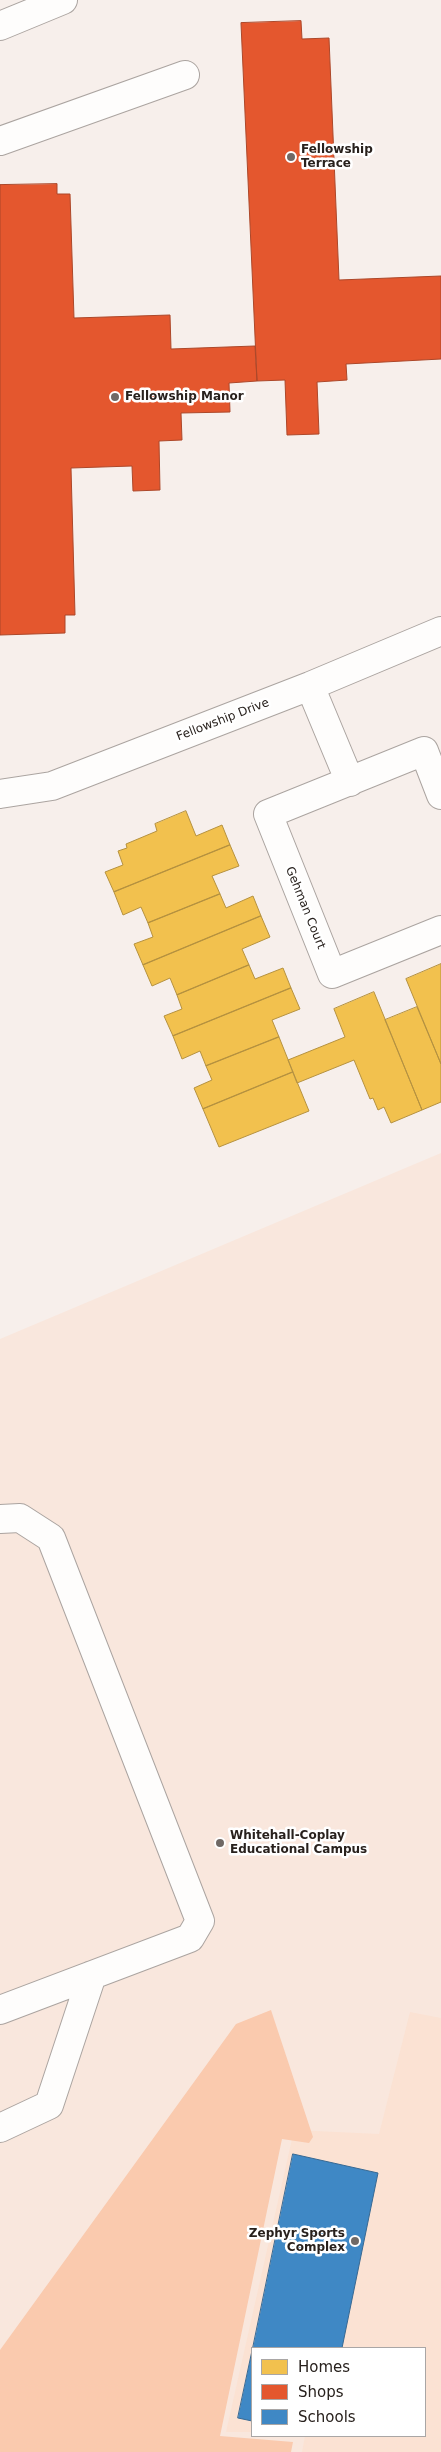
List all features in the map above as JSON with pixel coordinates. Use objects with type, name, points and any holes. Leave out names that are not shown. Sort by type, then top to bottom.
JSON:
[{"type":"street","points":[[0,26],[63,0]]},
{"type":"street","points":[[0,141],[185,75]]},
{"type":"street","name":"Fellowship Drive","points":[[0,794],[52,786],[310,686],[441,631]]},
{"type":"street","points":[[310,686],[350,782]]},
{"type":"street","name":"Gehman Court","points":[[441,795],[424,751],[268,814],[332,974],[441,930]]},
{"type":"street","points":[[0,1519],[20,1518],[51,1538],[200,1921],[190,1938],[0,2010]]},
{"type":"street","points":[[2,2120],[49,2105],[92,1975]]},
{"type":"shaded area","name":"Whitehall-Coplay Educational Campus","points":[[441,1153],[441,2452],[0,2452],[0,1339]]},
{"type":"shaded area","points":[[271,2010],[313,2137],[309,2143],[282,2139],[220,2436],[293,2442],[291,2452],[0,2452],[0,2350],[236,2024]]},
{"type":"shaded area","name":"Zephyr Sports Complex","points":[[410,2012],[441,2018],[441,2452],[302,2452],[305,2437],[426,2437],[426,2347],[251,2347],[251,2432],[226,2432],[294,2130],[379,2134]]},
{"type":"building: Homes","points":[[186,811],[196,836],[222,825],[230,845],[114,892],[105,872],[123,865],[118,851],[127,848],[126,844],[157,831],[155,824]]},
{"type":"building: Homes","points":[[230,845],[239,866],[212,876],[220,894],[148,923],[141,907],[123,915],[114,892]]},
{"type":"building: Homes","points":[[220,894],[226,908],[253,896],[261,916],[143,965],[134,944],[153,937],[148,923]]},
{"type":"building: Homes","points":[[261,916],[270,937],[242,949],[249,965],[177,995],[170,978],[152,986],[143,965]]},
{"type":"building: Homes","points":[[441,964],[441,1064],[406,979]]},
{"type":"building: Homes","points":[[249,965],[255,979],[283,968],[291,988],[173,1036],[164,1016],[182,1009],[177,995]]},
{"type":"building: Homes","points":[[291,988],[300,1009],[272,1020],[279,1037],[206,1066],[200,1051],[182,1059],[173,1036]]},
{"type":"building: Homes","points":[[374,992],[422,1110],[391,1123],[384,1107],[378,1110],[373,1098],[370,1099],[354,1060],[297,1083],[288,1060],[345,1037],[334,1009]]},
{"type":"building: Homes","points":[[417,1007],[441,1064],[441,1102],[422,1110],[385,1020]]},
{"type":"building: Homes","points":[[279,1037],[293,1072],[203,1109],[194,1088],[212,1080],[206,1066]]},
{"type":"building: Homes","points":[[293,1072],[309,1111],[219,1147],[203,1109]]},
{"type":"building: Shops","name":"Fellowship Terrace","points":[[301,21],[302,39],[329,38],[339,280],[441,276],[441,359],[346,364],[347,380],[317,382],[319,434],[287,435],[285,380],[257,381],[241,23]]},
{"type":"building: Shops","name":"Fellowship Manor","points":[[57,184],[57,194],[70,194],[74,318],[170,315],[171,349],[255,346],[257,381],[229,383],[230,412],[181,413],[182,440],[159,441],[160,490],[133,491],[132,466],[71,468],[75,615],[65,615],[65,633],[0,635],[0,185]]},
{"type":"building: Schools","points":[[293,2154],[378,2173],[342,2347],[253,2347]]},
{"type":"building: Schools","points":[[251,2356],[251,2421],[238,2418]]},
{"type":"place","name":"Fellowship Terrace","points":[[291,157]]},
{"type":"place","name":"Fellowship Manor","points":[[115,397]]},
{"type":"place","name":"Whitehall-Coplay Educational Campus","points":[[220,1843]]},
{"type":"place","name":"Zephyr Sports Complex","points":[[355,2241]]}]
